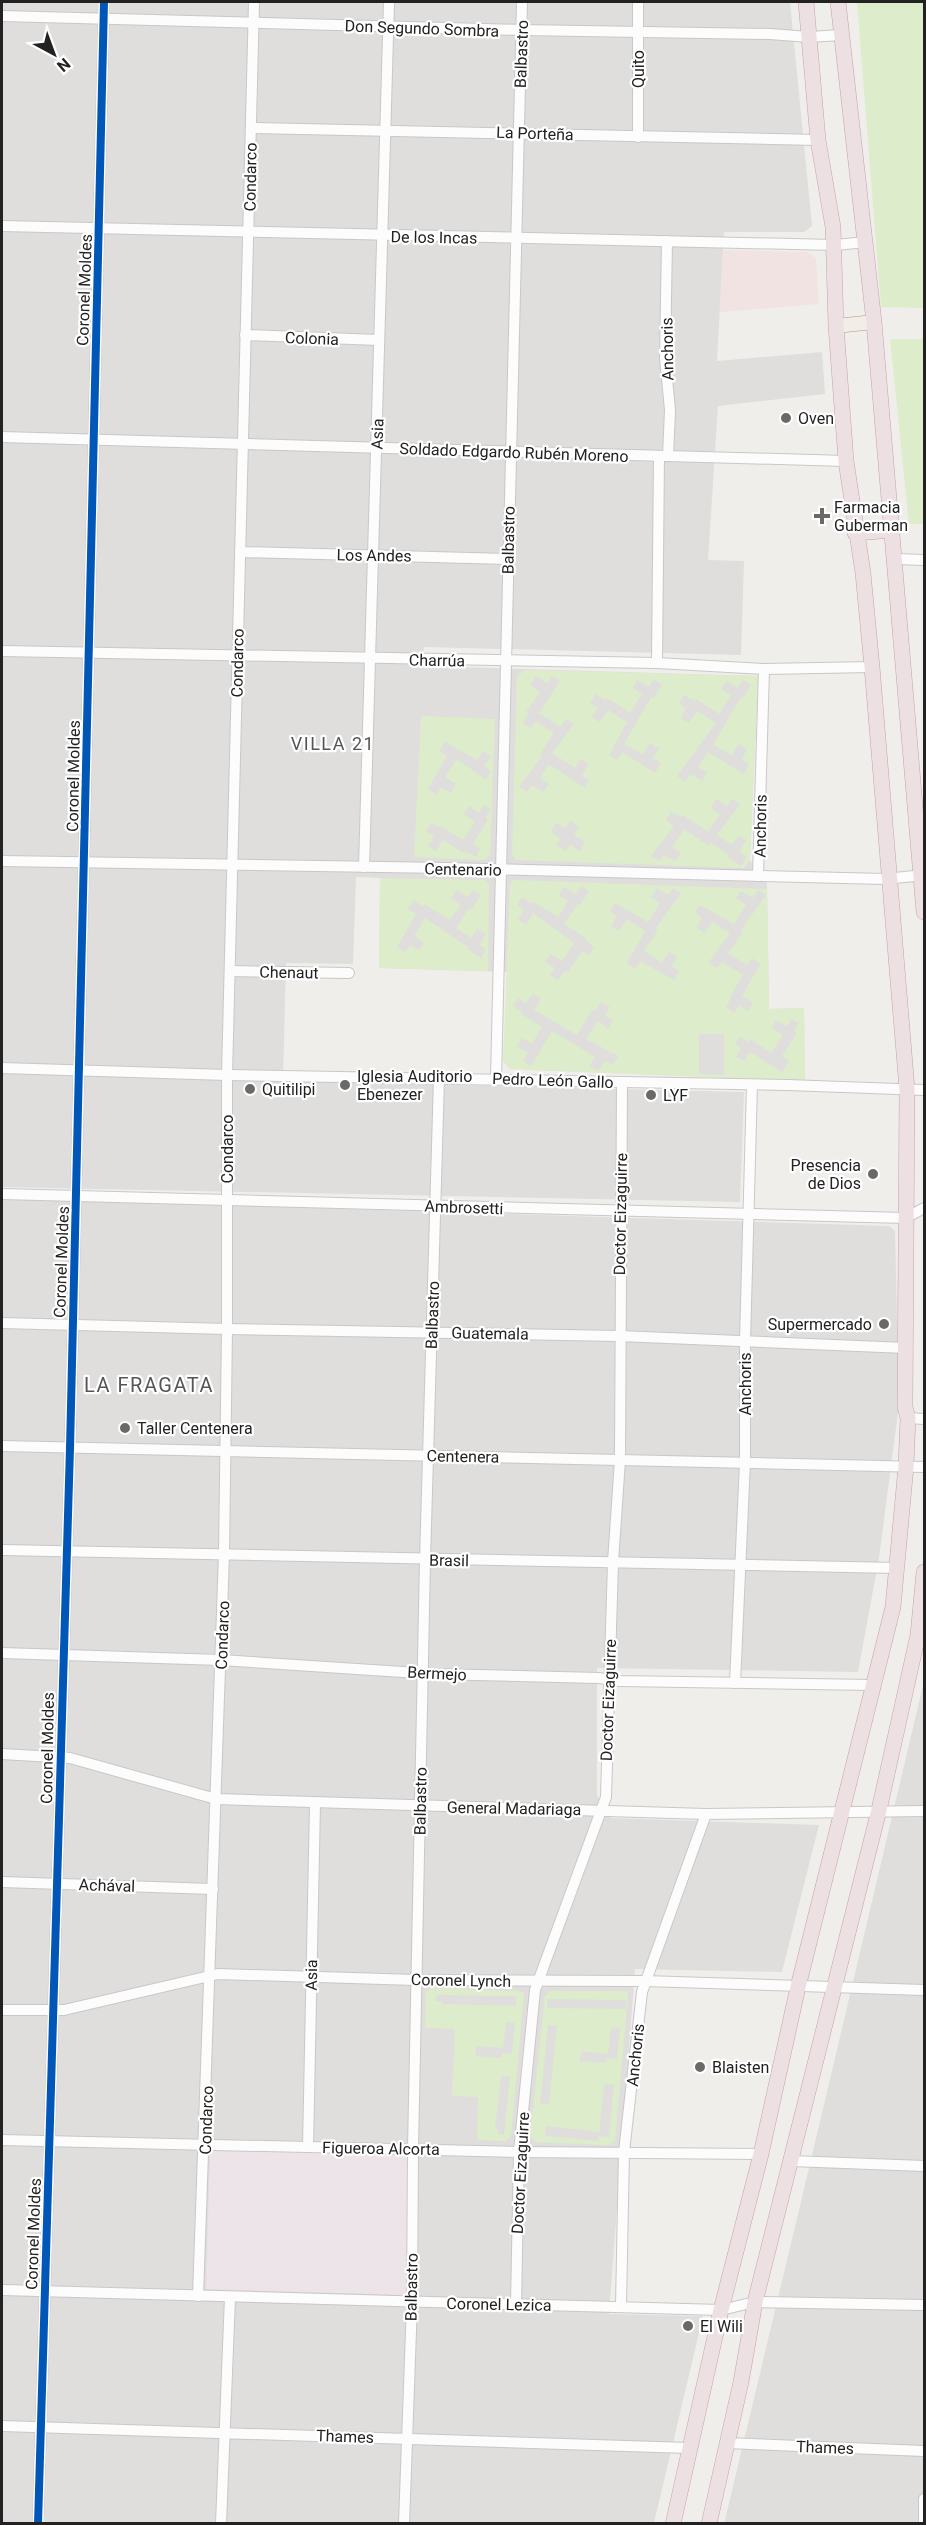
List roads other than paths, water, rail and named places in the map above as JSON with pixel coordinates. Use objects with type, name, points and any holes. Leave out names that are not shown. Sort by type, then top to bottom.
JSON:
[{"type":"highway","points":[[674,2523],[689,2448],[761,2154],[798,1987],[893,1607],[906,1466],[908,1418],[905,1407],[907,1089],[863,573],[855,533],[846,460],[836,326],[835,245],[818,140],[806,2]]},
{"type":"highway","points":[[838,2],[839,35],[874,322],[923,875],[924,912]]},
{"type":"highway","points":[[855,533],[893,530]]},
{"type":"highway","points":[[709,2523],[741,2382],[756,2302],[921,1636],[924,1572]]},
{"type":"main road","points":[[836,326],[874,322]]},
{"type":"street","name":"Coronel Moldes","points":[[38,2523],[77,1196],[104,2]]},
{"type":"street","name":"Condarco","points":[[198,2296],[224,1554],[227,1075],[254,2]]},
{"type":"street","name":"Asia","points":[[364,867],[389,2]]},
{"type":"street","name":"Balbastro","points":[[496,1078],[522,2]]},
{"type":"street","name":"Quito","points":[[638,2],[638,137]]},
{"type":"street","name":"Don Segundo Sombra","points":[[2,16],[522,30],[770,34],[809,37],[839,35]]},
{"type":"street","name":"La Porteña","points":[[251,128],[818,140]]},
{"type":"street","name":"De los Incas","points":[[2,226],[835,245],[866,242]]},
{"type":"street","name":"Anchoris","points":[[657,663],[663,456],[670,410],[665,367],[667,241]]},
{"type":"street","name":"Colonia","points":[[244,335],[379,340]]},
{"type":"street","name":"Soldado Edgardo Rubén Moreno","points":[[2,438],[846,460]]},
{"type":"street","name":"Los Andes","points":[[240,552],[508,559]]},
{"type":"street","points":[[896,560],[924,560]]},
{"type":"street","name":"Charrúa","points":[[2,651],[657,663],[764,669],[872,667]]},
{"type":"street","name":"Anchoris","points":[[758,876],[764,669]]},
{"type":"street","name":"Centenario","points":[[2,861],[501,869],[758,876],[890,878],[923,875]]},
{"type":"street","name":"Chenaut","points":[[230,971],[349,973]]},
{"type":"street","name":"Pedro León Gallo","points":[[2,1068],[924,1090]]},
{"type":"street","name":"Balbastro","points":[[404,2523],[412,2303],[425,1560],[439,1078]]},
{"type":"street","name":"Doctor Eizaguirre","points":[[516,2305],[519,2152],[538,1981],[606,1797],[612,1562],[620,1460],[622,1082]]},
{"type":"street","name":"Anchoris","points":[[735,1683],[745,1462],[745,1341],[752,1085]]},
{"type":"street","name":"Ambrosetti","points":[[2,1194],[227,1202],[906,1218]]},
{"type":"street","points":[[906,1218],[924,1208]]},
{"type":"street","name":"Guatemala","points":[[2,1323],[619,1336],[906,1348]]},
{"type":"street","points":[[908,1418],[924,1419]]},
{"type":"street","name":"Centenera","points":[[2,1446],[924,1467]]},
{"type":"street","name":"Brasil","points":[[2,1550],[425,1560],[740,1563],[897,1568]]},
{"type":"street","name":"Bermejo","points":[[2,1653],[221,1660],[424,1673],[735,1683],[872,1684]]},
{"type":"street","name":"General Madariaga","points":[[2,1754],[60,1756],[216,1799],[706,1814],[924,1810]]},
{"type":"street","name":"Asia","points":[[308,2147],[315,1803]]},
{"type":"street","name":"Anchoris","points":[[621,2306],[624,2152],[644,1982],[706,1814]]},
{"type":"street","name":"Achával","points":[[2,1882],[213,1889]]},
{"type":"street","name":"Coronel Lynch","points":[[2,2010],[54,2011],[211,1975],[644,1982],[924,1990]]},
{"type":"street","name":"Figueroa Alcorta","points":[[2,2140],[519,2152],[761,2154]]},
{"type":"street","points":[[791,2161],[924,2166]]},
{"type":"street","name":"Coronel Lezica","points":[[2,2290],[721,2310],[756,2302],[924,2305]]},
{"type":"street","points":[[222,2523],[230,2297]]},
{"type":"street","name":"Thames","points":[[2,2426],[689,2448]]},
{"type":"street","name":"Thames","points":[[726,2443],[924,2451]]},
{"type":"street","points":[[924,2499],[924,2523]]},
{"type":"place","name":"Oven","points":[[786,418]]},
{"type":"place","name":"Farmacia Guberman","points":[[822,516]]},
{"type":"place","name":"Iglesia Auditorio Ebenezer","points":[[345,1085]]},
{"type":"place","name":"Quitilipi","points":[[250,1089]]},
{"type":"place","name":"LYF","points":[[651,1095]]},
{"type":"place","name":"Presencia de Dios","points":[[873,1174]]},
{"type":"place","name":"Supermercado","points":[[884,1324]]},
{"type":"place","name":"Taller Centenera","points":[[125,1428]]},
{"type":"place","name":"Blaisten","points":[[700,2067]]},
{"type":"place","name":"El Wili","points":[[688,2326]]},
{"type":"district","name":"VILLA 21","points":[[333,744]]},
{"type":"district","name":"LA FRAGATA","points":[[149,1385]]}]
